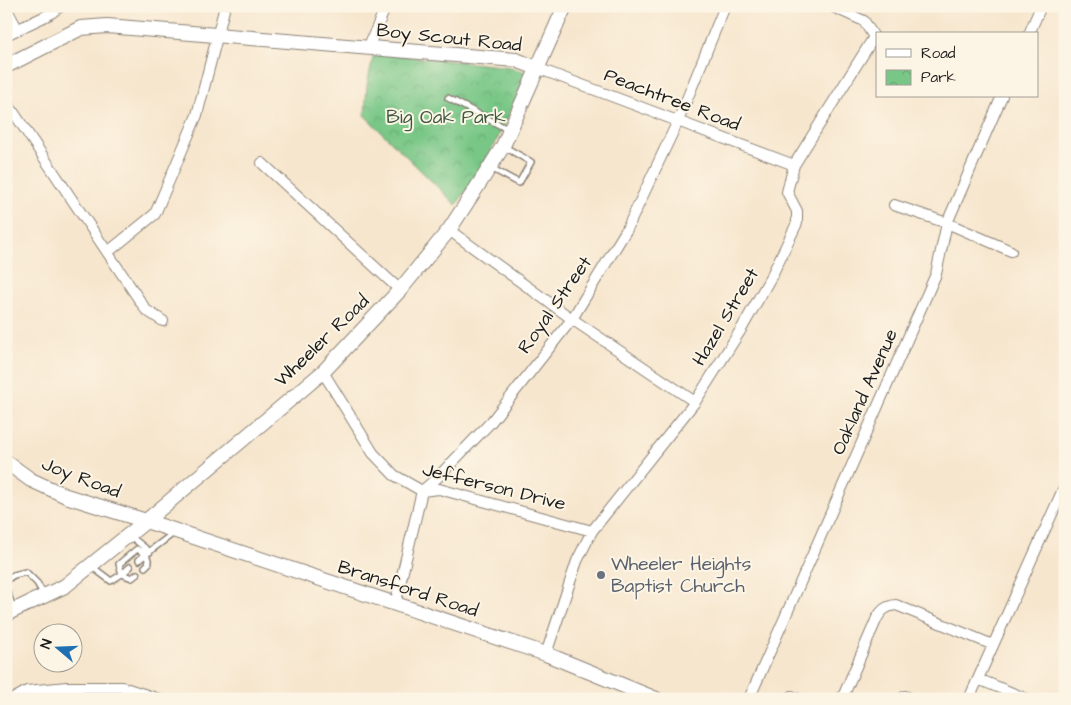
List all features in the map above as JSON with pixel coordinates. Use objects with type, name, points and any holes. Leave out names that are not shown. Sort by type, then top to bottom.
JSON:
[{"type":"street","points":[[6,35],[61,6]]},
{"type":"street","points":[[108,252],[155,214],[198,115],[225,6]]},
{"type":"street","points":[[368,48],[386,6]]},
{"type":"street","name":"Wheeler Road","points":[[10,612],[65,586],[128,535],[323,372],[400,290],[449,230],[503,146],[565,6]]},
{"type":"street","name":"Royal Street","points":[[422,491],[491,422],[572,319],[627,229],[678,121],[725,6]]},
{"type":"street","name":"Hazel Street","points":[[546,654],[577,561],[592,531],[694,402],[742,328],[772,274],[797,223],[797,211],[787,192],[794,165],[874,38],[864,21],[830,6]]},
{"type":"street","points":[[1030,32],[1041,6]]},
{"type":"street","points":[[6,8],[18,30]]},
{"type":"street","name":"Boy Scout Road","points":[[6,66],[81,28],[107,26],[516,60],[537,68]]},
{"type":"street","name":"Peachtree Road","points":[[537,68],[794,165]]},
{"type":"street","name":"Oakland Avenue","points":[[749,699],[936,274],[947,223],[1001,98]]},
{"type":"street","points":[[6,101],[146,310],[163,321]]},
{"type":"street","points":[[262,163],[400,290]]},
{"type":"street","points":[[894,205],[947,223],[1011,251]]},
{"type":"street","points":[[449,230],[572,319],[694,402]]},
{"type":"street","name":"Jefferson Drive","points":[[323,372],[373,453],[394,475],[422,491],[439,489],[592,531]]},
{"type":"street","name":"Joy Road","points":[[6,462],[31,480],[66,496],[146,520]]},
{"type":"street","points":[[969,699],[1065,485]]},
{"type":"street","points":[[395,605],[422,491]]},
{"type":"street","name":"Bransford Road","points":[[146,520],[175,532],[546,654],[656,699]]},
{"type":"street","points":[[842,699],[877,618],[882,610],[889,605],[896,604],[993,645]]},
{"type":"street","points":[[978,678],[1027,699]]},
{"type":"street","points":[[13,699],[27,691],[67,687],[122,687],[159,699]]},
{"type":"lane","points":[[448,98],[510,130]]},
{"type":"lane","points":[[490,168],[519,184],[531,162],[503,146]]},
{"type":"lane","points":[[139,560],[175,532]]},
{"type":"lane","points":[[128,535],[148,553],[149,563],[145,567]]},
{"type":"lane","points":[[122,574],[119,564],[137,549],[148,553]]},
{"type":"lane","points":[[90,565],[112,581],[130,567]]},
{"type":"lane","points":[[6,580],[14,575],[26,572],[37,583],[44,596]]},
{"type":"lane","points":[[122,574],[132,578],[137,574]]},
{"type":"lane","points":[[6,589],[10,612]]},
{"type":"green space","name":"Big Oak Park","points":[[374,53],[510,67],[525,72],[525,77],[506,122],[481,170],[456,205],[365,116],[367,85]]},
{"type":"place","name":"Wheeler Heights Baptist Church","points":[[601,575]]}]
